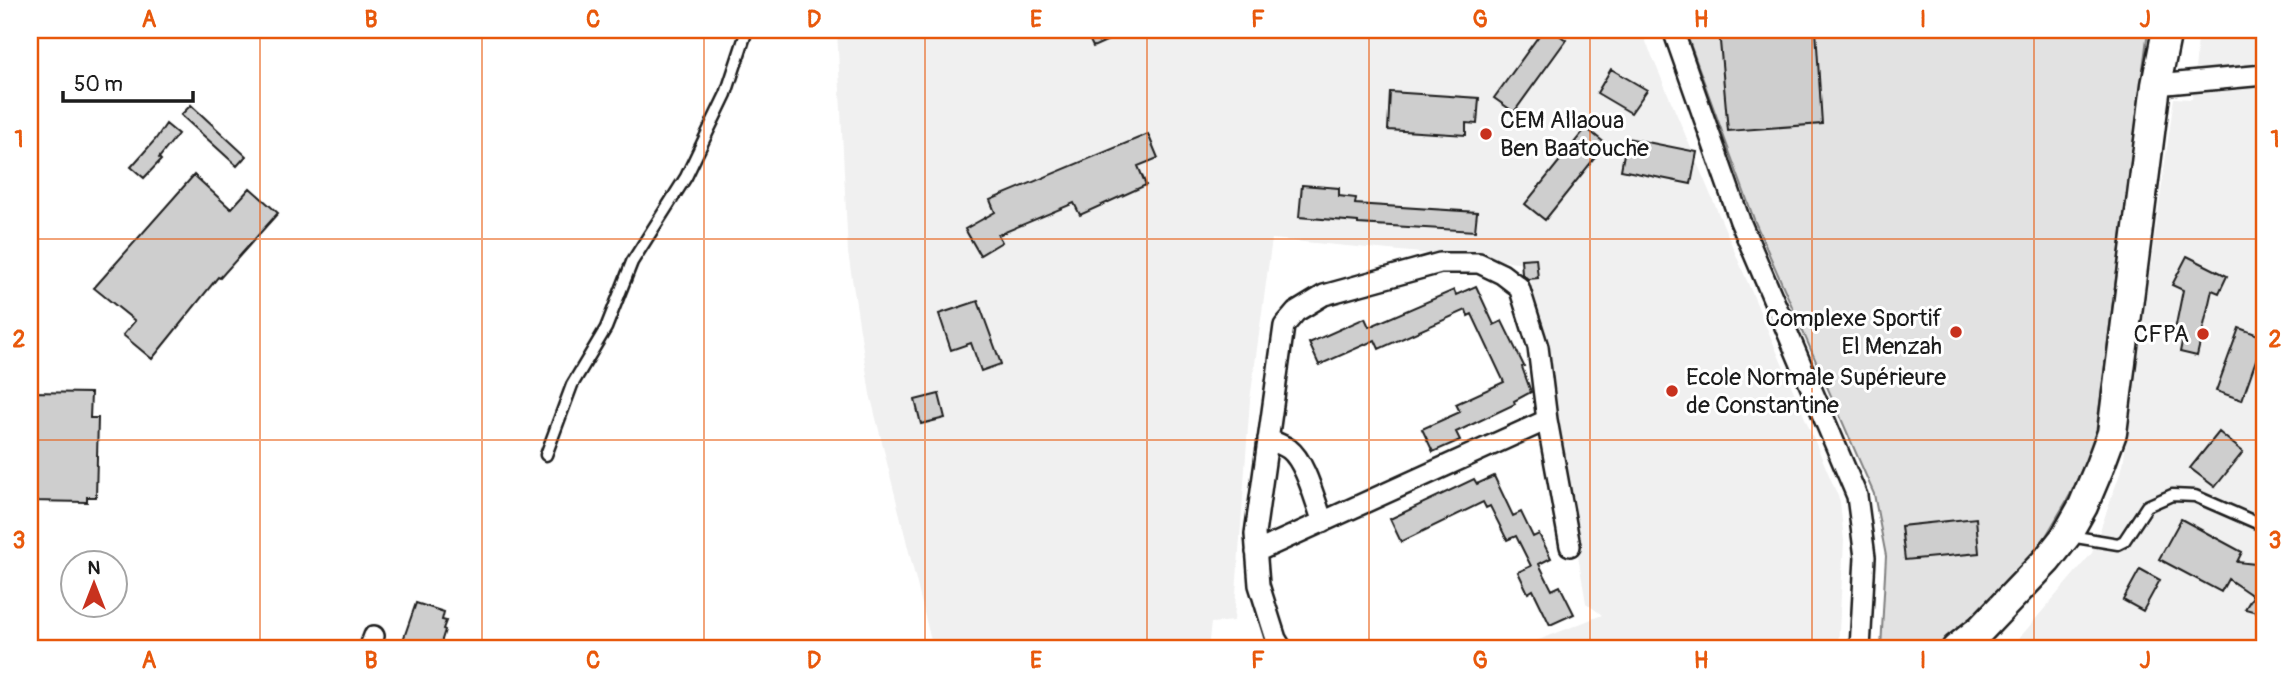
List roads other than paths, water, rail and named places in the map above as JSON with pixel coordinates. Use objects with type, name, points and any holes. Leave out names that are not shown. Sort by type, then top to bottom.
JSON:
[{"type":"main road","points":[[1956,649],[1981,629],[2022,588],[2066,536],[2083,506],[2112,433],[2156,85],[2167,30]]},
{"type":"street","points":[[1673,30],[1740,221],[1857,496],[1865,557],[1860,649]]},
{"type":"street","points":[[2156,85],[2264,75]]},
{"type":"street","points":[[1282,649],[1276,639],[1259,585],[1255,534],[1284,326],[1296,312],[1324,295],[1440,263],[1479,263],[1519,286],[1538,347],[1547,420],[1570,546]]},
{"type":"street","points":[[1256,552],[1547,420]]},
{"type":"street","points":[[1268,439],[1289,449],[1296,457],[1323,522]]},
{"type":"lane","points":[[546,455],[572,385],[606,328],[632,262],[686,177],[726,94],[747,30]]},
{"type":"lane","points":[[2066,536],[2118,544],[2124,541],[2147,506],[2172,495],[2195,496],[2264,526]]},
{"type":"place","name":"CEM Allaoua Ben Baatouche","points":[[1486,134]]},
{"type":"place","name":"Complexe Sportif El Menzah","points":[[1956,332]]},
{"type":"place","name":"CFPA","points":[[2203,334]]},
{"type":"place","name":"Ecole Normale Supérieure de Constantine","points":[[1672,391]]}]
